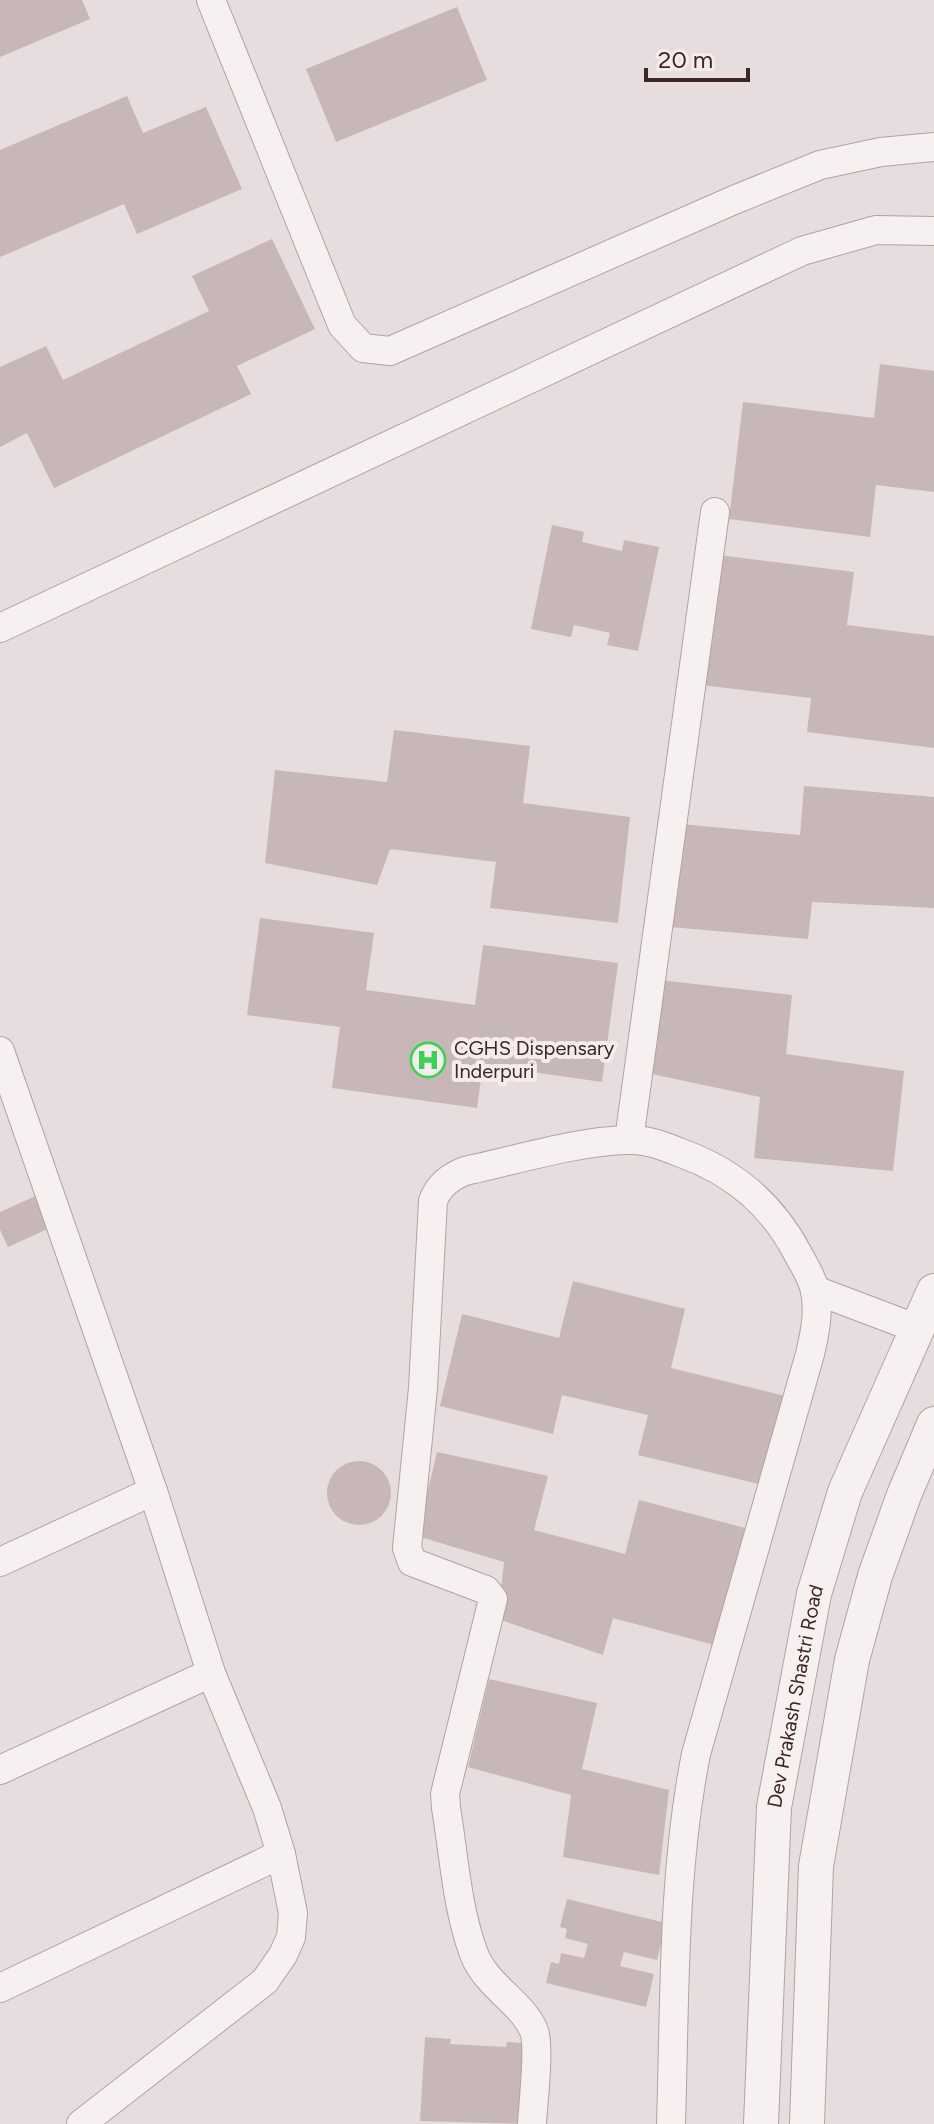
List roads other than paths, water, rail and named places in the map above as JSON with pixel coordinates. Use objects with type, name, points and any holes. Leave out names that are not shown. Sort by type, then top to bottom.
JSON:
[{"type":"street","points":[[211,0],[342,325],[363,348],[390,351],[820,165],[881,152],[934,147]]},
{"type":"street","points":[[0,628],[802,251],[876,230],[934,231]]},
{"type":"street","points":[[629,1140],[715,512]]},
{"type":"street","points":[[0,1051],[153,1491],[211,1673],[267,1808],[281,1854],[293,1913],[291,1937],[265,1981],[81,2124]]},
{"type":"street","points":[[532,2124],[536,2037],[529,2023],[482,1972],[474,1956],[467,1934],[446,1808],[445,1794],[493,1599],[486,1590],[412,1562],[407,1548],[423,1388],[433,1201],[437,1190],[465,1171],[594,1143],[629,1140],[657,1144],[718,1167],[740,1183],[777,1218],[815,1290],[816,1327],[810,1354],[696,1754],[686,1803],[680,1859],[671,2124]]},
{"type":"street","points":[[815,1290],[918,1329]]},
{"type":"street","name":"Dev Prakash Shastri Road","points":[[761,2124],[774,1807],[814,1594],[845,1492],[934,1291]]},
{"type":"street","points":[[807,2124],[816,1866],[852,1660],[875,1576],[934,1424]]},
{"type":"street","points":[[0,1562],[153,1491]]},
{"type":"street","points":[[0,1770],[211,1673]]},
{"type":"street","points":[[0,1988],[281,1854]]},
{"type":"place","name":"CGHS Dispensary Inderpuri","points":[[428,1060]]}]
